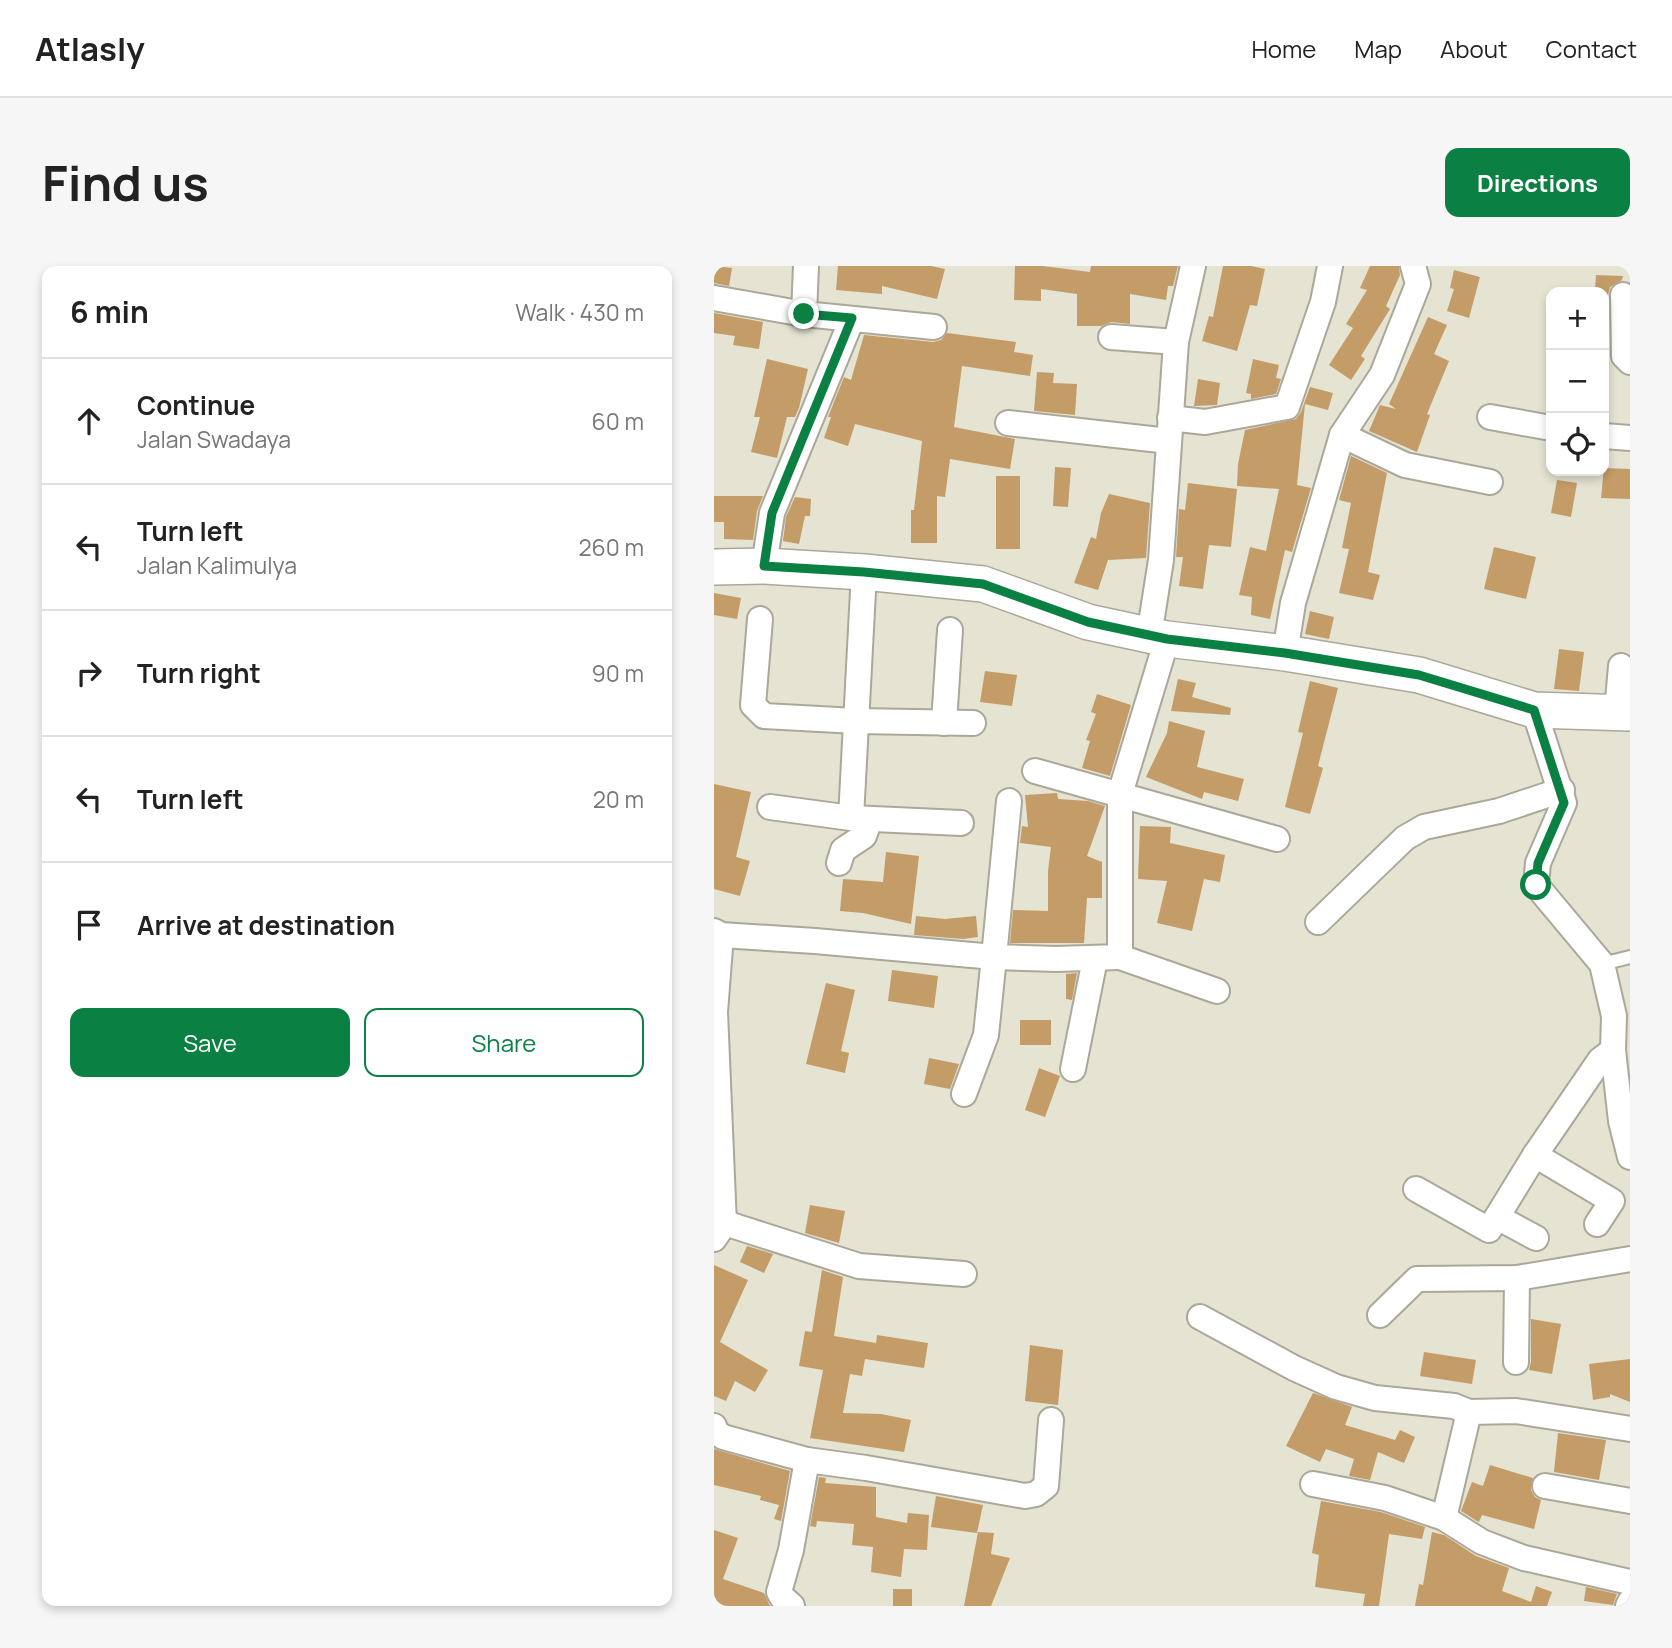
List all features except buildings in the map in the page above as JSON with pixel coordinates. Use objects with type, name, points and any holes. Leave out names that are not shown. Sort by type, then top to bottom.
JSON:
[{"type":"street","points":[[804,314],[806,266]]},
{"type":"street","points":[[1120,957],[1120,794],[1158,638],[1176,342],[1193,266]]},
{"type":"street","points":[[1007,423],[1170,430],[1287,407],[1323,302],[1330,266]]},
{"type":"street","points":[[1285,653],[1293,603],[1342,435],[1382,375],[1418,284],[1413,266]]},
{"type":"street","points":[[1623,295],[1624,356],[1630,362]]},
{"type":"street","points":[[714,298],[804,314],[934,327]]},
{"type":"street","points":[[764,566],[772,513],[852,318]]},
{"type":"street","points":[[1111,337],[1176,342]]},
{"type":"street","points":[[1490,417],[1546,427]]},
{"type":"street","points":[[1342,435],[1405,465],[1490,482]]},
{"type":"street","points":[[1609,436],[1630,438]]},
{"type":"street","points":[[714,567],[764,566],[864,572],[983,584],[1088,622],[1158,638],[1285,653],[1419,675],[1534,710],[1624,712],[1620,666]]},
{"type":"street","points":[[839,863],[843,850],[864,836],[856,721],[864,572]]},
{"type":"street","points":[[760,619],[753,705],[764,716],[973,723]]},
{"type":"street","points":[[944,723],[950,630]]},
{"type":"street","points":[[1534,710],[1564,803],[1538,863],[1536,885],[1602,964],[1614,1016],[1614,1050],[1630,1157]]},
{"type":"street","points":[[1035,771],[1277,839]]},
{"type":"street","points":[[1318,922],[1405,838],[1424,827],[1499,811],[1562,790]]},
{"type":"street","points":[[964,1094],[986,1035],[1009,801]]},
{"type":"street","points":[[770,807],[861,818],[961,823]]},
{"type":"street","points":[[964,1274],[859,1266],[732,1225],[719,1232],[715,1012],[717,933],[994,957],[1120,957],[1217,991]]},
{"type":"street","points":[[1073,1069],[1095,959]]},
{"type":"street","points":[[1416,1189],[1489,1230],[1535,1155],[1600,1060],[1614,1050]]},
{"type":"street","points":[[1535,1155],[1612,1201],[1597,1224]]},
{"type":"street","points":[[1497,1217],[1536,1238]]},
{"type":"street","points":[[1380,1315],[1417,1279],[1517,1279],[1630,1259]]},
{"type":"street","points":[[1516,1362],[1517,1279]]},
{"type":"street","points":[[1200,1317],[1294,1368],[1336,1387],[1385,1399],[1454,1406],[1469,1412],[1516,1411],[1630,1429]]},
{"type":"street","points":[[1444,1518],[1469,1412]]},
{"type":"street","points":[[714,1426],[716,1432],[723,1437],[807,1460],[1033,1495],[1046,1486],[1051,1420]]},
{"type":"street","points":[[792,1606],[779,1592],[791,1550],[807,1460]]},
{"type":"street","points":[[1313,1485],[1385,1498],[1444,1518],[1482,1542],[1524,1558],[1630,1582]]},
{"type":"street","points":[[1545,1486],[1630,1501]]},
{"type":"lane","points":[[1602,964],[1630,957]]},
{"type":"route","points":[[804,314],[852,318],[772,513],[764,566],[864,572],[983,584],[1088,622],[1167,639],[1285,653],[1419,675],[1534,710],[1564,803],[1538,863],[1536,885]]}]
